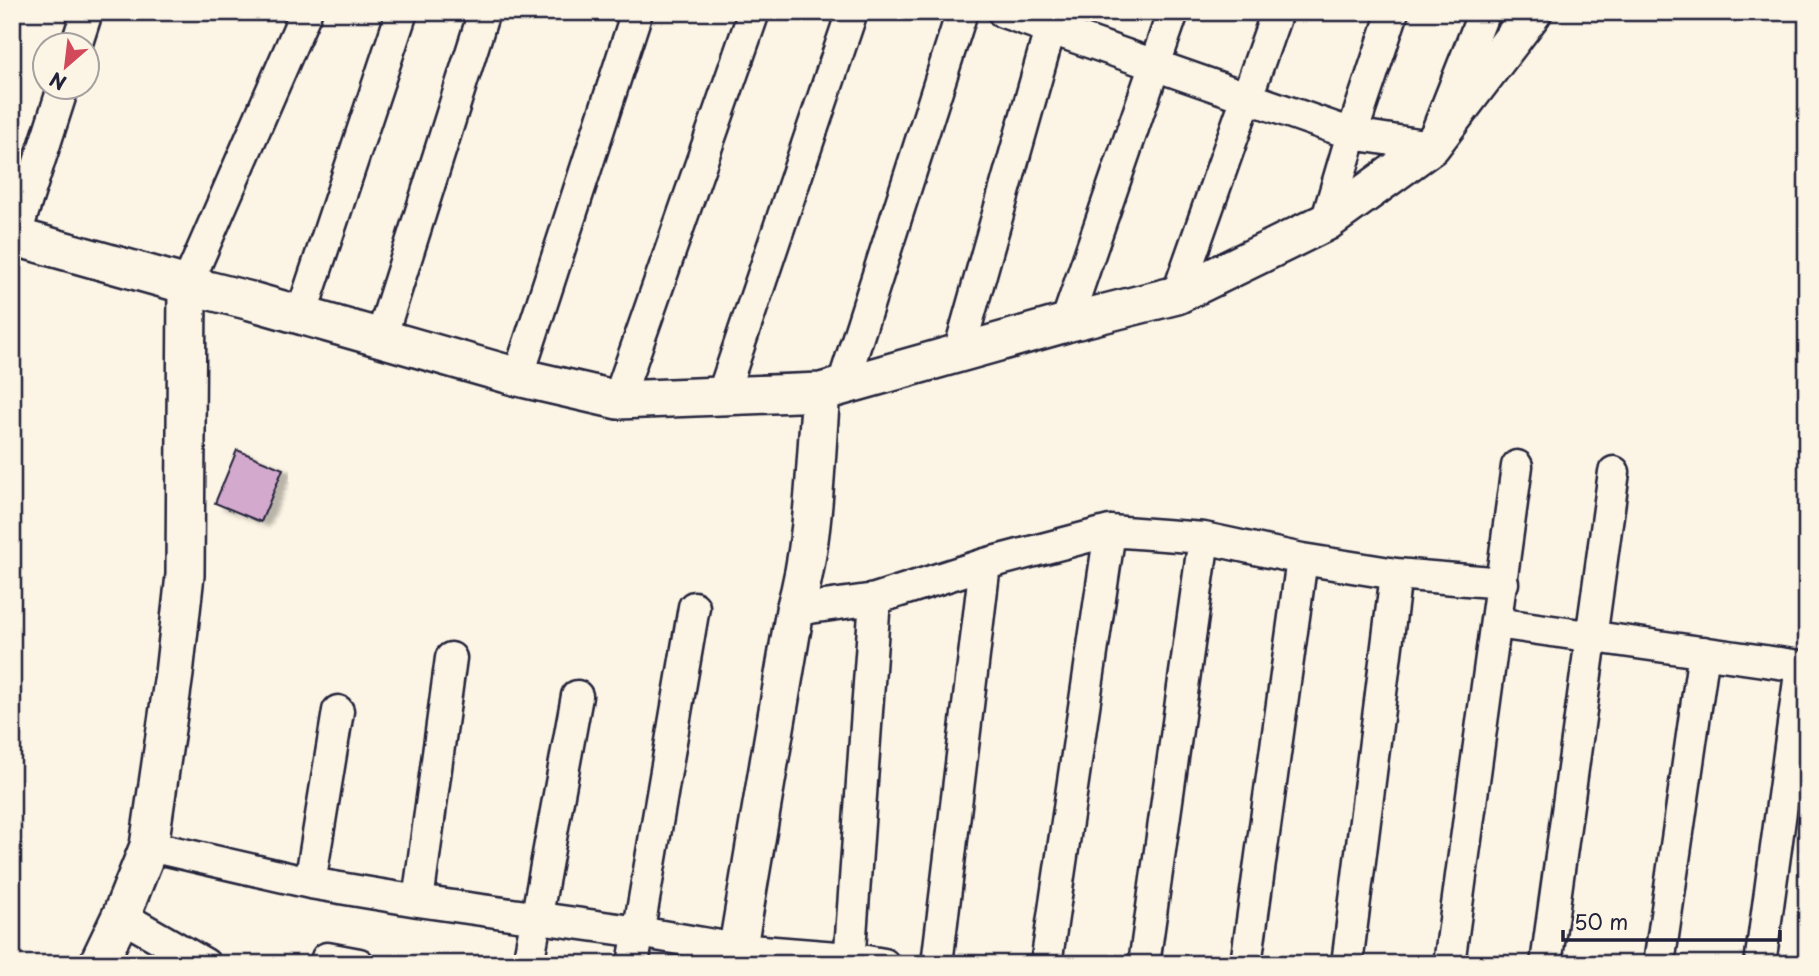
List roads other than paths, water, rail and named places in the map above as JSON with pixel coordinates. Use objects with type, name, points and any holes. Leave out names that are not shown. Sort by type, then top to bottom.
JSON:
[{"type":"street","points":[[81,32],[87,12]]},
{"type":"street","points":[[98,964],[149,846],[174,674],[185,575],[187,285],[306,12]]},
{"type":"street","points":[[301,315],[401,12]]},
{"type":"street","points":[[381,338],[484,12]]},
{"type":"street","points":[[518,377],[637,12]]},
{"type":"street","points":[[618,400],[754,12]]},
{"type":"street","points":[[722,396],[852,12]]},
{"type":"street","points":[[736,956],[832,389],[962,12]]},
{"type":"street","points":[[1003,12],[1053,20],[1156,65],[1352,134],[1431,146]]},
{"type":"street","points":[[1066,323],[1173,12]]},
{"type":"street","points":[[1177,295],[1277,12]]},
{"type":"street","points":[[1325,222],[1394,12]]},
{"type":"street","points":[[1431,146],[1484,12]]},
{"type":"street","points":[[58,102],[14,237],[518,377],[618,400],[722,396],[832,389],[959,352],[1177,295],[1325,222],[1431,146],[1533,12]]},
{"type":"street","points":[[959,352],[1053,20]]},
{"type":"street","points":[[1449,964],[1517,466]]},
{"type":"street","points":[[1546,964],[1614,472]]},
{"type":"street","points":[[798,600],[875,599],[985,564],[1110,531],[1204,538],[1302,559],[1396,574],[1503,583]]},
{"type":"street","points":[[1046,964],[1110,531]]},
{"type":"street","points":[[1144,964],[1204,538]]},
{"type":"street","points":[[1246,964],[1302,559]]},
{"type":"street","points":[[937,964],[985,564]]},
{"type":"street","points":[[1347,964],[1396,574]]},
{"type":"street","points":[[849,961],[875,599]]},
{"type":"street","points":[[633,964],[694,607]]},
{"type":"street","points":[[1496,623],[1804,666],[1760,964]]},
{"type":"street","points":[[1659,964],[1704,652]]},
{"type":"street","points":[[418,901],[451,658]]},
{"type":"street","points":[[528,964],[577,696]]},
{"type":"street","points":[[310,883],[338,711]]},
{"type":"street","points":[[149,846],[310,883],[639,932],[736,956],[884,964]]},
{"type":"street","points":[[121,916],[205,964]]},
{"type":"street","points":[[325,964],[327,958],[359,964]]}]
